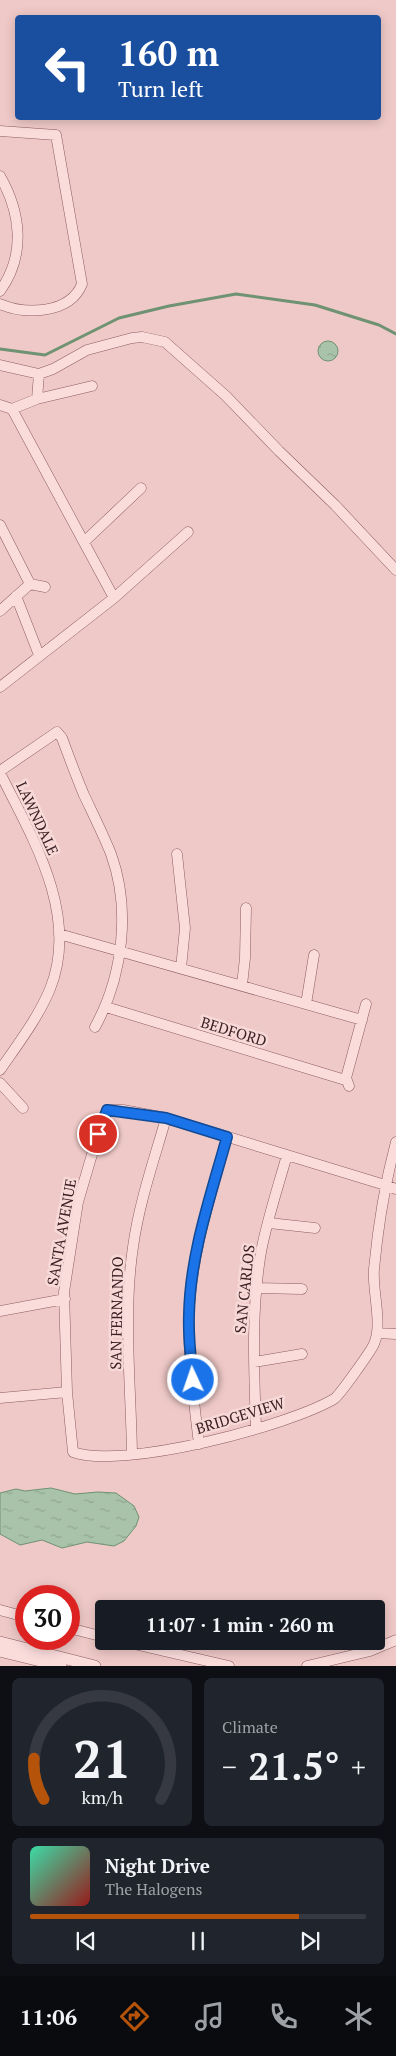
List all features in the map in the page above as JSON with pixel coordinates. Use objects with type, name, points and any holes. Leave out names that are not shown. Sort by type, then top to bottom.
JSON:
[{"type":"street","points":[[0,131],[56,135],[82,284],[73,300],[42,311],[11,309],[0,304]]},
{"type":"street","points":[[0,176],[16,219],[19,236],[17,256],[0,290]]},
{"type":"street","points":[[0,366],[38,374],[53,369],[87,350],[132,338],[142,337],[165,342],[226,396],[279,452],[335,505],[396,570]]},
{"type":"street","points":[[37,399],[38,374]]},
{"type":"street","points":[[0,405],[12,409],[37,399],[92,386]]},
{"type":"street","points":[[12,409],[114,598]]},
{"type":"street","points":[[84,541],[141,488]]},
{"type":"street","points":[[0,525],[30,584]]},
{"type":"street","points":[[0,688],[39,655],[114,598],[188,532]]},
{"type":"street","points":[[30,584],[45,587]]},
{"type":"street","points":[[0,611],[30,584]]},
{"type":"street","points":[[16,596],[39,655]]},
{"type":"street","points":[[0,772],[58,732],[111,855],[120,900],[122,924],[120,951],[106,1007],[95,1027]]},
{"type":"street","name":"LAWNDALE","points":[[0,772],[40,851],[53,893],[59,934],[58,955],[50,988],[24,1036],[0,1070]]},
{"type":"street","points":[[177,854],[185,928],[181,968]]},
{"type":"street","points":[[242,985],[245,958],[246,908]]},
{"type":"street","points":[[59,934],[362,1020],[366,1004]]},
{"type":"street","points":[[306,1004],[314,955]]},
{"type":"street","name":"BEDFORD","points":[[106,1007],[348,1082],[362,1020]]},
{"type":"street","points":[[0,1083],[23,1108]]},
{"type":"street","name":"SANTA AVENUE","points":[[73,1452],[67,1392],[65,1296],[78,1202],[107,1110],[166,1118]]},
{"type":"street","points":[[166,1118],[396,1189]]},
{"type":"street","name":"SAN FERNANDO","points":[[132,1454],[130,1298],[132,1249],[137,1222],[166,1118]]},
{"type":"street","points":[[199,1444],[189,1316],[191,1288],[200,1232],[227,1137]]},
{"type":"street","points":[[396,1142],[385,1185],[374,1270],[377,1333],[396,1334]]},
{"type":"street","name":"SAN CARLOS","points":[[256,1428],[254,1362],[256,1288],[262,1251],[287,1155]]},
{"type":"street","points":[[269,1223],[315,1228]]},
{"type":"street","points":[[256,1288],[302,1289]]},
{"type":"street","points":[[0,1304],[65,1296]]},
{"type":"street","points":[[0,1311],[65,1296]]},
{"type":"street","name":"BRIDGEVIEW","points":[[73,1452],[85,1456],[132,1454],[199,1444],[256,1428],[336,1398],[374,1344],[377,1333]]},
{"type":"street","points":[[254,1362],[302,1354]]},
{"type":"street","points":[[0,1398],[67,1392]]},
{"type":"street","points":[[0,1610],[15,1614]]},
{"type":"street","points":[[80,1631],[95,1635]]},
{"type":"street","points":[[308,1666],[370,1651],[396,1640]]},
{"type":"street","points":[[0,1642],[95,1666]]},
{"type":"street","points":[[160,1650],[229,1666]]},
{"type":"street","points":[[0,1651],[61,1666]]},
{"type":"water","points":[[324,341],[332,341],[338,347],[338,355],[332,361],[324,361],[318,355],[318,347]]},
{"type":"water","points":[[51,1488],[75,1494],[116,1493],[134,1506],[139,1517],[136,1526],[124,1541],[114,1546],[87,1542],[62,1548],[42,1540],[20,1545],[0,1534],[0,1493],[16,1489],[25,1491]]},
{"type":"waterway","points":[[0,349],[45,355],[119,318],[169,306],[236,294],[315,305],[379,325],[396,334]]},
{"type":"route","points":[[98,1134],[107,1110],[124,1110],[166,1118],[227,1137],[195,1256],[189,1316],[193,1380]]}]
